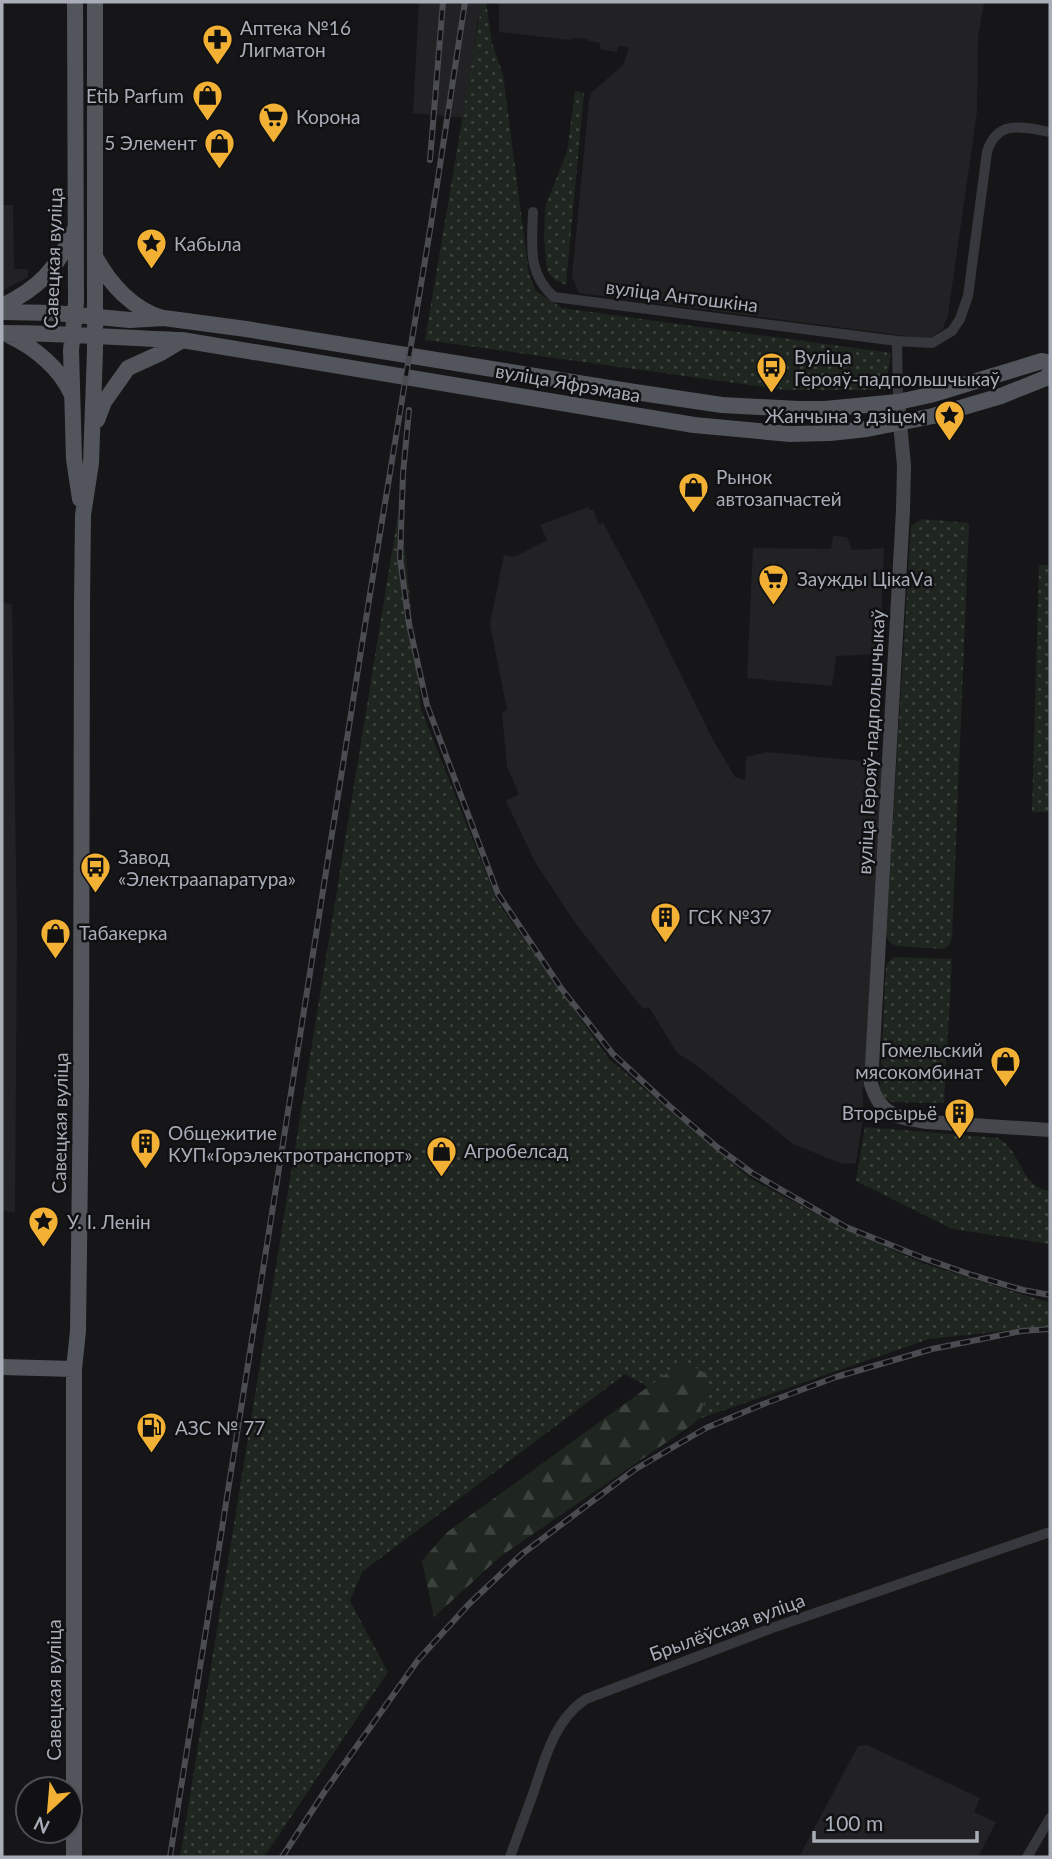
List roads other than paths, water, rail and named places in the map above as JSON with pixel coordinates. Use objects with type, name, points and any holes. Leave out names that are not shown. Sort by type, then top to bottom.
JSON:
[{"type":"main road","name":"Савецкая вуліца","points":[[75,2],[77,223],[75,315],[71,350],[74,459],[83,515]]},
{"type":"main road","name":"Савецкая вуліца","points":[[74,1857],[74,1369],[78,1331],[81,1086],[83,515],[91,463],[96,317],[95,2]]},
{"type":"main road","points":[[2,306],[22,297],[51,272],[63,254],[77,223]]},
{"type":"main road","points":[[96,258],[124,296],[153,315],[164,318]]},
{"type":"main road","name":"вуліца Яфрэмава","points":[[2,312],[130,320],[164,318],[722,405],[825,409],[898,402],[1042,361],[1050,363]]},
{"type":"main road","points":[[2,333],[26,345],[47,361],[72,396]]},
{"type":"main road","name":"вуліца Яфрэмава","points":[[2,333],[182,340],[631,415],[790,435],[867,429],[933,416],[1001,396],[1046,378],[1050,373]]},
{"type":"main road","points":[[92,439],[104,402],[128,368],[161,354],[182,340]]},
{"type":"main road","points":[[331,364],[336,362],[339,356],[339,348],[334,344]]},
{"type":"main road","points":[[2,1367],[74,1369]]},
{"type":"street","name":"вуліца Антошкіна","points":[[533,212],[534,268],[539,281],[554,297],[932,344],[952,331],[961,319],[968,296],[990,142],[1000,131],[1013,127],[1050,132]]},
{"type":"street","points":[[897,341],[898,402]]},
{"type":"street","name":"вуліца Герояў-падпольшчыкаў","points":[[898,402],[904,466],[904,510],[871,1084],[875,1098],[883,1108],[892,1115],[906,1119],[1050,1130]]},
{"type":"street","name":"Брылёўская вуліца","points":[[510,1857],[551,1741],[567,1716],[586,1699],[761,1632],[1050,1532]]},
{"type":"street","points":[[1027,1857],[1050,1818]]},
{"type":"railway","points":[[430,160],[443,2]]},
{"type":"railway","points":[[170,1857],[465,2]]},
{"type":"railway","points":[[409,410],[403,474],[400,558],[409,624],[427,705],[498,894],[561,988],[613,1054],[717,1147],[752,1173],[846,1227],[972,1275],[1050,1295]]},
{"type":"railway","points":[[282,1857],[325,1791],[418,1660],[469,1604],[522,1554],[634,1470],[706,1428],[836,1377],[932,1349],[1022,1331],[1050,1329]]},
{"type":"place","name":"Аптека №16 Лигматон","points":[[217,66]]},
{"type":"place","name":"Etib Parfum","points":[[207,123]]},
{"type":"place","name":"Корона","points":[[273,144]]},
{"type":"place","name":"5 Элемент","points":[[220,170]]},
{"type":"place","name":"Кабыла","points":[[151,271]]},
{"type":"place","name":"Вуліца Герояў-падпольшчыкаў","points":[[771,395]]},
{"type":"place","name":"Жанчына з дзіцем","points":[[949,443]]},
{"type":"place","name":"Рынок автозапчастей","points":[[693,515]]},
{"type":"place","name":"Заужды ЦікаVа","points":[[774,606]]},
{"type":"place","name":"Завод «Электраапаратура»","points":[[95,895]]},
{"type":"place","name":"ГСК №37","points":[[665,944]]},
{"type":"place","name":"Табакерка","points":[[56,960]]},
{"type":"place","name":"Гомельский мясокомбинат","points":[[1006,1088]]},
{"type":"place","name":"Вторсырьё","points":[[960,1140]]},
{"type":"place","name":"Общежитие КУП«Горэлектротранспорт»","points":[[145,1171]]},
{"type":"place","name":"Агробелсад","points":[[441,1178]]},
{"type":"place","name":"У. І. Ленін","points":[[44,1249]]},
{"type":"place","name":"АЗС № 77","points":[[152,1455]]}]
